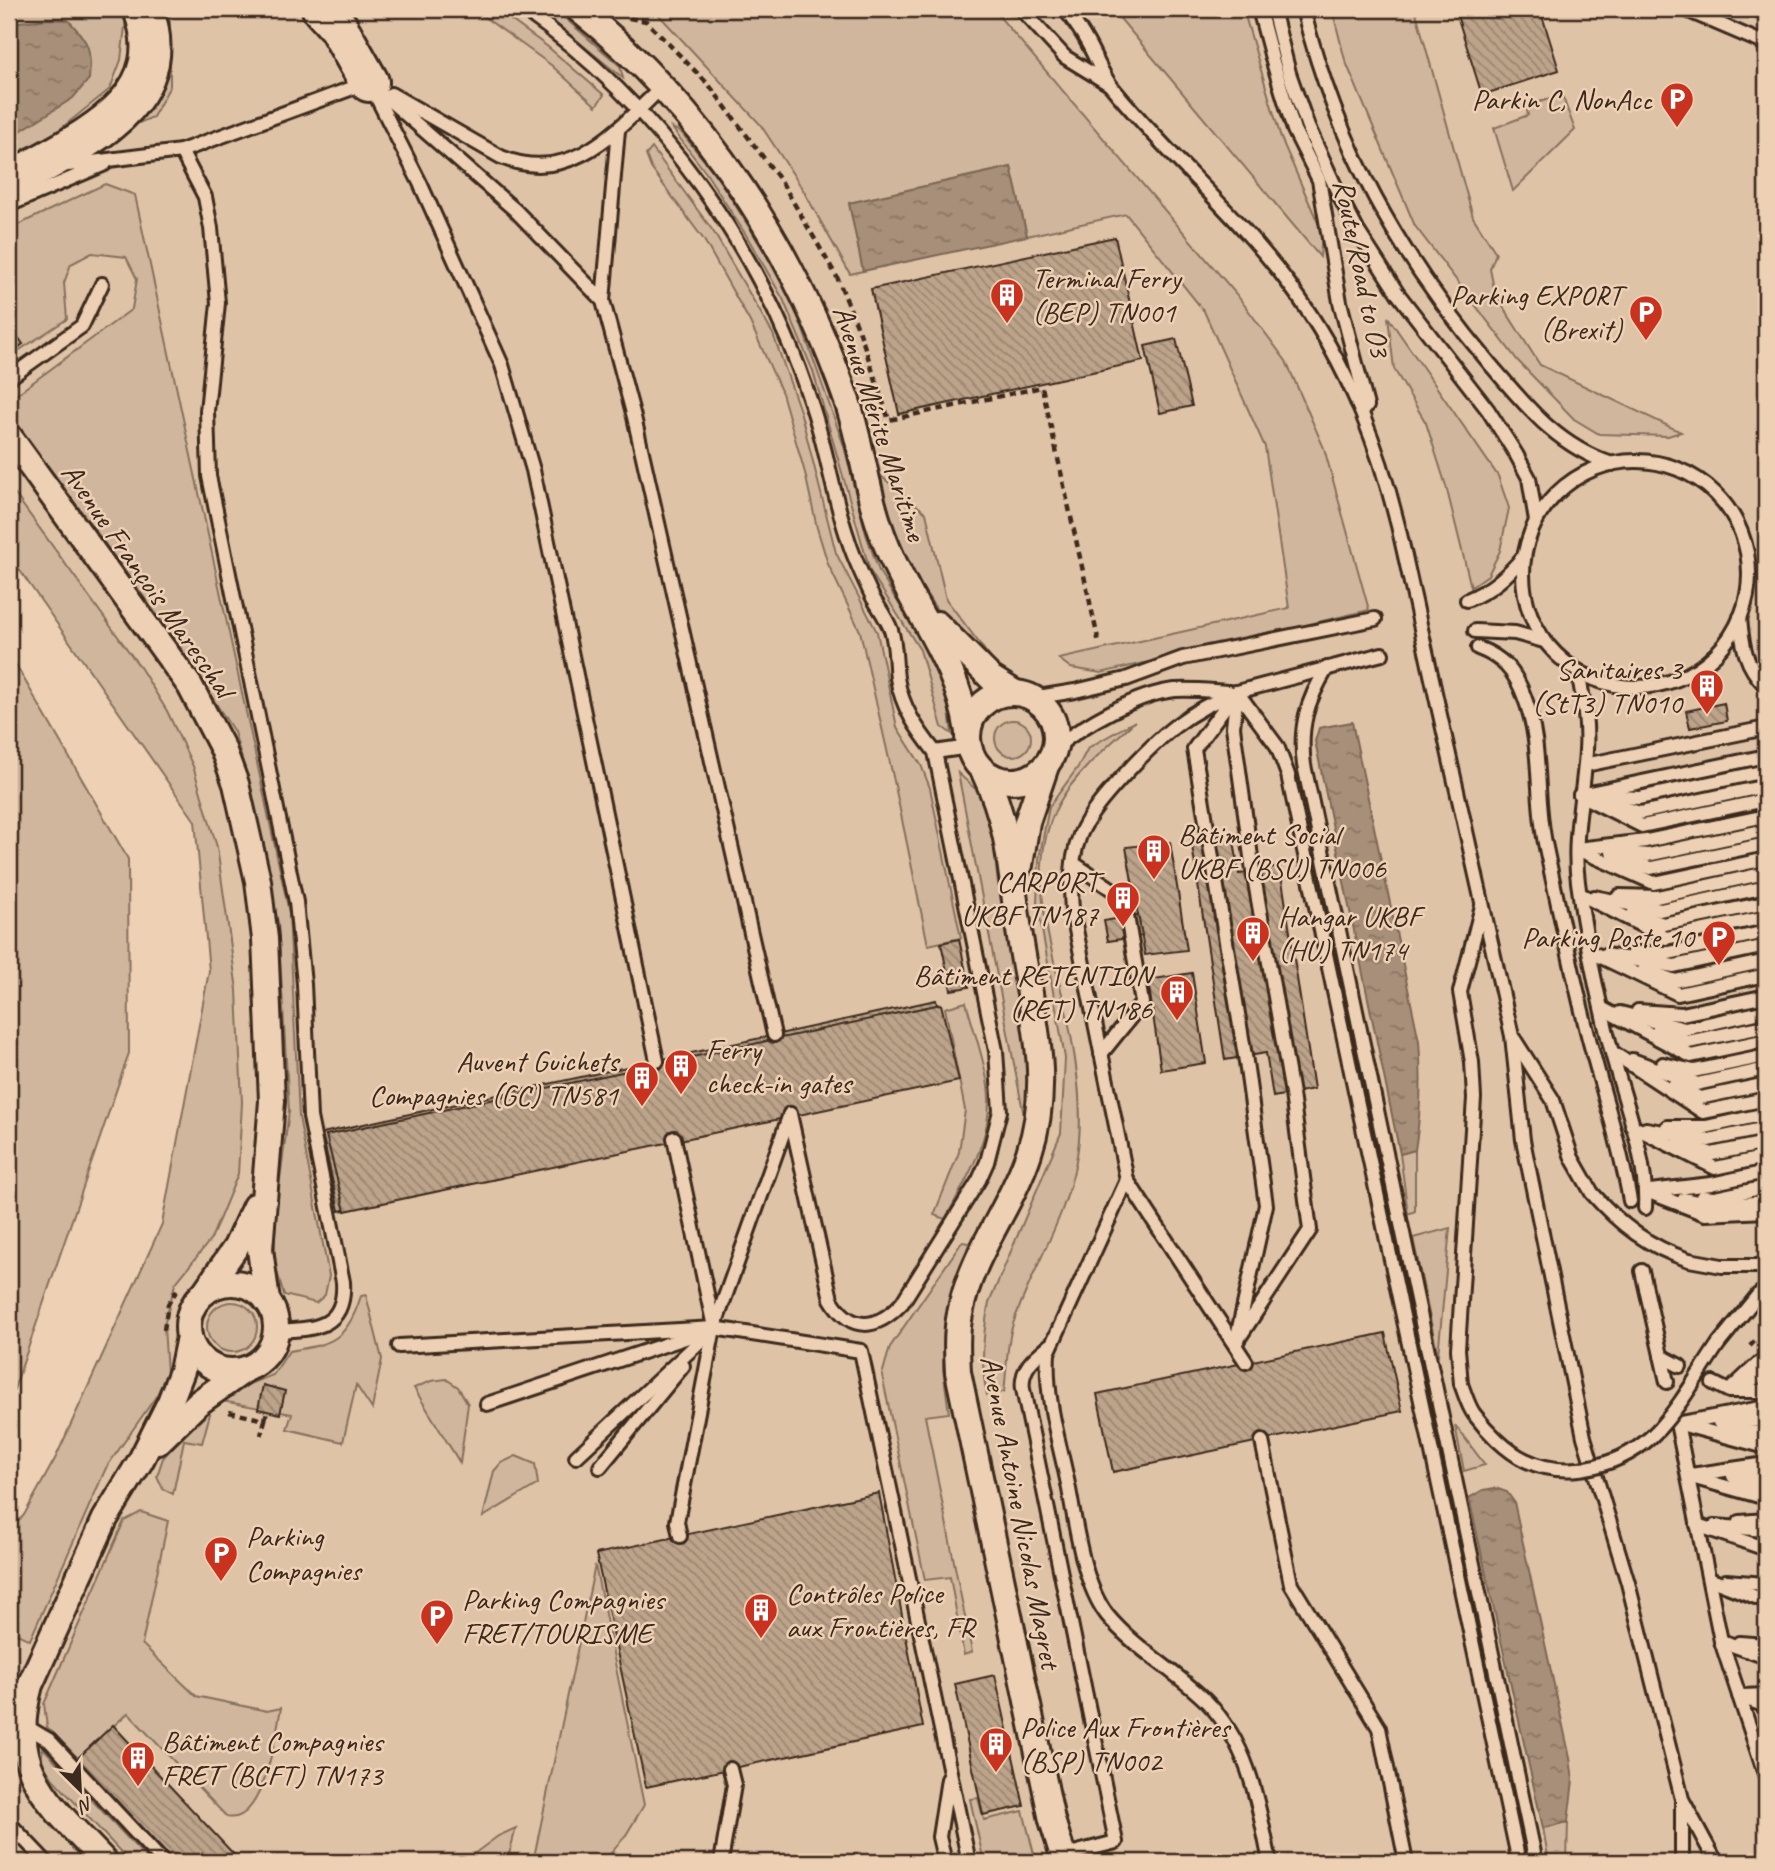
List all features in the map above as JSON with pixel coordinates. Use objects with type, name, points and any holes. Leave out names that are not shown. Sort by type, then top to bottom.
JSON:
[{"type":"highway","points":[[11,188],[95,132],[134,97],[148,72],[153,47],[143,9]]},
{"type":"highway","points":[[322,9],[338,27],[369,82]]},
{"type":"street","name":"Avenue Mérite Maritime","points":[[578,9],[662,86],[728,169],[766,224],[795,277],[823,336],[848,404],[885,543],[954,677],[964,705],[968,740]]},
{"type":"street","name":"Avenue François Mareschal","points":[[9,436],[190,686],[223,749],[236,784],[258,881],[263,919],[272,1101],[260,1249],[267,1301]]},
{"type":"street","name":"Avenue Mérite Maritime","points":[[913,598],[980,668],[1023,695]]},
{"type":"street","points":[[1001,694],[1023,695],[1045,708],[1052,719],[1056,736],[1050,757],[1034,775],[1021,781],[1002,780],[984,772],[975,761],[968,740],[974,714],[984,703],[1001,694]]},
{"type":"street","name":"Avenue Antoine Nicolas Magret","points":[[1016,893],[1027,822],[1050,757]]},
{"type":"street","name":"Avenue Antoine Nicolas Magret","points":[[984,772],[997,799],[1005,827],[1042,1069],[1040,1106],[1028,1155],[965,1290],[957,1333],[957,1360],[964,1406],[1018,1664],[1052,1820],[1064,1859]]},
{"type":"street","name":"Avenue François Mareschal","points":[[204,1293],[242,1237],[264,1179]]},
{"type":"street","points":[[105,1862],[46,1800],[21,1753],[22,1723],[30,1685],[105,1519],[141,1460],[178,1382],[177,1338],[188,1323],[192,1309],[204,1293],[223,1284],[237,1284],[257,1291],[273,1312],[275,1331],[269,1350],[260,1361],[198,1403],[141,1460]]},
{"type":"street","points":[[177,1338],[214,1367],[235,1371],[248,1368]]},
{"type":"lane","points":[[523,9],[577,52],[667,144],[716,208],[740,246],[775,314],[813,407],[847,538],[873,598],[892,631],[902,699],[915,727],[935,752],[996,1051],[1000,1111],[987,1161],[972,1193],[906,1297],[894,1311],[878,1321],[867,1324],[850,1321],[831,1299],[790,1114],[714,1328],[677,1522],[680,1536]]},
{"type":"lane","points":[[1021,9],[1065,57],[1110,84]]},
{"type":"lane","points":[[1065,9],[1085,37],[1110,84],[1290,285],[1345,375],[1363,412],[1381,460],[1405,556],[1512,1036],[1523,1140],[1584,1437],[1628,1583],[1682,1798],[1716,1862]]},
{"type":"lane","name":"Route/Road to O3","points":[[1259,9],[1294,130],[1319,180],[1340,303],[1381,460]]},
{"type":"lane","points":[[1273,9],[1289,73],[1308,127],[1341,199],[1357,230],[1398,294],[1488,410],[1516,454],[1529,478],[1536,521]]},
{"type":"lane","points":[[1303,9],[1321,72],[1343,133],[1366,184],[1416,269],[1457,325],[1534,413],[1576,449],[1612,464]]},
{"type":"lane","points":[[1684,9],[1766,44]]},
{"type":"lane","points":[[11,188],[80,163],[181,151],[369,82],[513,162],[543,164],[561,161],[592,149],[614,133],[662,86]]},
{"type":"lane","points":[[369,82],[514,210],[603,301]]},
{"type":"lane","points":[[369,82],[420,183],[502,365],[533,470],[657,1061]]},
{"type":"lane","points":[[614,133],[603,301],[634,417],[774,1035]]},
{"type":"lane","points":[[181,151],[205,197],[211,228],[218,303],[207,411],[209,476],[296,902],[304,985],[310,1117],[343,1282],[342,1302],[330,1320],[306,1331],[275,1331]]},
{"type":"lane","points":[[11,188],[123,157]]},
{"type":"lane","points":[[9,378],[82,326],[102,284]]},
{"type":"lane","points":[[1636,462],[1673,468],[1705,485],[1722,502],[1736,522],[1747,557],[1748,582],[1740,617],[1728,640],[1710,659],[1689,674],[1665,683],[1639,687],[1614,685],[1578,671],[1544,641],[1533,622],[1526,600],[1524,556],[1536,521],[1550,501],[1568,484],[1589,472],[1612,464],[1636,462]]},
{"type":"lane","points":[[1467,600],[1488,591],[1500,582],[1524,556]]},
{"type":"lane","points":[[1740,617],[1743,651],[1766,686]]},
{"type":"lane","points":[[1023,695],[1074,691],[1126,679],[1183,658],[1375,619]]},
{"type":"lane","points":[[1475,631],[1515,632],[1544,641]]},
{"type":"lane","points":[[1478,648],[1496,656],[1513,673],[1529,712],[1539,760],[1545,839],[1582,1014],[1614,1125],[1630,1201]]},
{"type":"lane","points":[[1247,1362],[1127,1180],[1072,910],[1073,863],[1086,822],[1109,792],[1157,739],[1190,714],[1214,700],[1237,692],[1382,654]]},
{"type":"lane","points":[[1326,668],[1311,696],[1301,737],[1305,773],[1536,1862]]},
{"type":"lane","points":[[1578,671],[1587,726],[1577,849],[1580,894],[1612,1052],[1646,1191],[1645,1208]]},
{"type":"lane","points":[[1050,757],[1088,724],[1159,693],[1178,690],[1237,692]]},
{"type":"lane","points":[[1236,1345],[1310,1230],[1292,1094],[1253,872],[1233,727],[1237,692]]},
{"type":"lane","points":[[1236,1345],[1266,1205],[1246,1062],[1194,748],[1237,692]]},
{"type":"lane","points":[[1237,692],[1277,746],[1288,775],[1519,1862]]},
{"type":"lane","points":[[1585,765],[1766,728]]},
{"type":"lane","points":[[935,752],[968,740]]},
{"type":"lane","points":[[1580,795],[1766,756]]},
{"type":"lane","points":[[1580,795],[1639,798],[1766,771]]},
{"type":"lane","points":[[1580,795],[1640,813],[1766,786]]},
{"type":"lane","points":[[1580,795],[1642,826],[1766,800]]},
{"type":"lane","points":[[1577,849],[1646,841],[1766,816]]},
{"type":"lane","points":[[1577,849],[1648,855],[1766,830]]},
{"type":"lane","points":[[1577,849],[1651,868],[1766,844]]},
{"type":"lane","points":[[1577,849],[1654,883],[1766,859]]},
{"type":"lane","points":[[1073,863],[1119,894],[1127,916],[1142,1003],[1101,1054]]},
{"type":"lane","points":[[1580,894],[1657,897],[1766,873]]},
{"type":"lane","points":[[1580,894],[1660,910],[1766,887]]},
{"type":"lane","points":[[1580,894],[1663,925],[1766,903]]},
{"type":"lane","points":[[1580,894],[1666,938],[1766,917]]},
{"type":"lane","points":[[1483,903],[1460,992],[1472,1062],[1474,1098],[1458,1349],[1461,1384],[1472,1412],[1496,1438],[1524,1460],[1554,1469],[1586,1469],[1621,1458],[1657,1432],[1719,1343],[1766,1289]]},
{"type":"lane","points":[[1591,952],[1669,953],[1766,932]]},
{"type":"lane","points":[[1591,952],[1674,966],[1766,946]]},
{"type":"lane","points":[[1591,952],[1675,981],[1766,961]]},
{"type":"lane","points":[[1591,952],[1678,994],[1766,975]]},
{"type":"lane","points":[[1603,1009],[1682,1014],[1766,996]]},
{"type":"lane","points":[[1603,1009],[1685,1029],[1766,1011]]},
{"type":"lane","points":[[1603,1009],[1688,1042],[1766,1026]]},
{"type":"lane","points":[[1603,1009],[1691,1056],[1766,1040]]},
{"type":"lane","points":[[1512,1036],[1553,1100],[1572,1158],[1592,1193],[1608,1211],[1637,1235],[1661,1250],[1722,1266],[1766,1266]]},
{"type":"lane","points":[[1612,1052],[1694,1071],[1766,1056]]},
{"type":"lane","points":[[1612,1052],[1697,1084],[1766,1069]]},
{"type":"lane","points":[[1612,1052],[1700,1098],[1766,1084]]},
{"type":"lane","points":[[1612,1052],[1703,1112],[1766,1099]]},
{"type":"lane","points":[[1632,1126],[1706,1127],[1766,1114]]},
{"type":"lane","points":[[1632,1126],[1709,1140],[1766,1128]]},
{"type":"lane","points":[[1632,1126],[1712,1154],[1766,1143]]},
{"type":"lane","points":[[1632,1126],[1715,1168],[1766,1157]]},
{"type":"lane","points":[[674,1139],[714,1328]]},
{"type":"lane","points":[[1646,1191],[1711,1184],[1766,1172]]},
{"type":"lane","points":[[1127,1180],[1048,1353],[1046,1372],[1051,1407],[1093,1591],[1106,1613],[1122,1631],[1206,1701],[1228,1728],[1249,1768],[1270,1862]]},
{"type":"lane","points":[[1646,1191],[1714,1198],[1766,1187]]},
{"type":"lane","points":[[1646,1191],[1716,1206],[1766,1202]]},
{"type":"lane","points":[[1646,1191],[1706,1214],[1766,1211]]},
{"type":"lane","points":[[1642,1271],[1667,1382]]},
{"type":"lane","points":[[487,1405],[714,1328]]},
{"type":"lane","points":[[576,1457],[714,1328]]},
{"type":"lane","points":[[600,1467],[714,1328]]},
{"type":"lane","points":[[399,1346],[714,1328],[861,1351],[969,1862]]},
{"type":"lane","points":[[1052,1344],[1029,1363],[1022,1381],[1116,1842],[1093,1846],[1064,1859]]},
{"type":"lane","points":[[1661,1356],[1680,1366]]},
{"type":"lane","points":[[1729,1391],[1764,1365]]},
{"type":"lane","points":[[1713,1383],[1729,1391],[1766,1391]]},
{"type":"lane","points":[[1677,1423],[1766,1407]]},
{"type":"lane","points":[[1677,1423],[1766,1420]]},
{"type":"lane","points":[[1677,1423],[1766,1434]]},
{"type":"lane","points":[[1677,1423],[1766,1447]]},
{"type":"lane","points":[[1677,1423],[1721,1641],[1740,1696],[1765,1752],[1766,1777]]},
{"type":"lane","points":[[1262,1441],[1291,1584],[1379,1728],[1406,1862]]},
{"type":"lane","points":[[1688,1476],[1766,1464]]},
{"type":"lane","points":[[1688,1476],[1766,1476]]},
{"type":"lane","points":[[1688,1476],[1766,1487]]},
{"type":"lane","points":[[1688,1476],[1766,1498]]},
{"type":"lane","points":[[1697,1525],[1766,1520]]},
{"type":"lane","points":[[1697,1525],[1766,1530]]},
{"type":"lane","points":[[1697,1525],[1766,1540]]},
{"type":"lane","points":[[1697,1525],[1766,1549]]},
{"type":"lane","points":[[1709,1579],[1766,1576]]},
{"type":"lane","points":[[1709,1579],[1766,1584]]},
{"type":"lane","points":[[1709,1579],[1766,1592]]},
{"type":"lane","points":[[1709,1579],[1766,1601]]},
{"type":"lane","points":[[1721,1641],[1766,1638]]},
{"type":"lane","points":[[1721,1641],[1766,1645]]},
{"type":"lane","points":[[1721,1641],[1766,1651]]},
{"type":"lane","points":[[1721,1641],[1766,1657]]},
{"type":"lane","points":[[1740,1696],[1766,1701]]},
{"type":"lane","points":[[22,1723],[49,1740],[163,1862]]},
{"type":"lane","points":[[721,1862],[734,1785],[730,1769]]},
{"type":"lane","points":[[944,1862],[939,1837],[950,1772]]},
{"type":"lane","points":[[1682,1798],[1682,1862]]},
{"type":"lane","points":[[9,1823],[46,1862]]},
{"type":"path","points":[[627,18],[646,21],[709,85],[781,181],[815,235],[842,289],[859,330],[889,420],[1042,387],[1099,643]]},
{"type":"path","points":[[177,1338],[165,1315],[181,1284]]},
{"type":"path","points":[[198,1403],[265,1420]]},
{"type":"path","points":[[261,1435],[267,1411]]},
{"type":"shaded area","points":[[9,9],[1766,9],[1766,1862],[9,1862],[9,1534],[31,1511],[162,1224],[211,959],[195,820],[9,553]]},
{"type":"shaded area","points":[[9,9],[116,9],[126,18],[121,60],[110,89],[49,138],[9,157]]},
{"type":"shaded area","points":[[162,9],[170,9],[170,86],[153,117],[118,132]]},
{"type":"shaded area","points":[[473,9],[496,9],[548,47],[604,95],[596,106],[551,65]]},
{"type":"shaded area","points":[[538,9],[554,9],[620,66],[623,78]]},
{"type":"shaded area","points":[[623,9],[993,9],[1237,295],[1286,361],[1324,448],[1369,610],[1101,673],[1071,668],[1059,659],[1289,608],[1265,447],[1204,311],[1126,214],[1027,236],[1011,167],[849,203],[863,271],[850,274],[802,188],[760,124],[658,14]]},
{"type":"shaded area","points":[[1112,9],[1243,9],[1281,138],[1322,232],[1320,257]]},
{"type":"shaded area","points":[[1332,9],[1415,9],[1473,217],[1496,253],[1490,269],[1495,294],[1540,365],[1681,432],[1668,436],[1599,434],[1574,419],[1518,361],[1415,226],[1345,60]]},
{"type":"shaded area","points":[[1562,95],[1575,130],[1513,191],[1494,128],[1528,115],[1526,106]]},
{"type":"shaded area","points":[[672,128],[681,132],[717,176],[789,291],[844,446],[866,534],[879,571],[926,642],[938,668],[948,703],[952,734],[942,727],[920,650],[870,571],[813,371],[783,299],[706,173]]},
{"type":"shaded area","points":[[652,148],[713,231],[773,334],[801,414],[836,553],[877,632],[897,727],[921,765],[930,788],[961,938],[928,945],[860,631],[828,564],[782,393],[750,322],[704,240],[651,168],[646,155]]},
{"type":"shaded area","points":[[105,184],[135,195],[289,912],[299,1117],[329,1276],[325,1295],[316,1303],[284,1295],[275,1265],[275,1217],[289,1111],[278,923],[251,790],[234,732],[177,642],[9,413],[9,400],[132,309],[137,279],[126,257],[92,253],[71,264],[64,283],[67,319],[9,357],[9,229]]},
{"type":"shaded area","points":[[1388,317],[1498,476],[1509,508],[1500,551],[1488,575],[1471,587],[1446,486],[1426,423],[1394,369]]},
{"type":"shaded area","points":[[881,476],[926,513],[946,599],[989,656],[982,657],[955,630],[936,609],[922,587],[893,525]]},
{"type":"shaded area","points":[[9,486],[140,667],[167,711],[193,766],[217,847],[237,990],[242,1103],[238,1174],[211,1239],[175,1284],[164,1326],[167,1373],[157,1395],[106,1468],[30,1640],[13,1632],[9,1642],[9,1532],[24,1515],[56,1457],[162,1224],[209,971],[195,821],[9,555]]},
{"type":"shaded area","points":[[9,653],[128,859],[129,1053],[9,1404]]},
{"type":"shaded area","points":[[1013,720],[1026,725],[1031,738],[1026,751],[1013,756],[1000,751],[995,738],[1000,725]]},
{"type":"shaded area","points":[[1135,721],[1094,759],[1066,791],[1048,829],[1043,856],[1044,910],[1074,1054],[1080,1109],[1079,1144],[1064,1204],[1013,1324],[1004,1392],[987,1395],[983,1349],[989,1303],[1061,1133],[1065,1058],[1037,902],[1039,859],[1049,807],[1078,767],[1088,748]]},
{"type":"shaded area","points":[[958,773],[983,796],[991,813],[997,876],[1030,1071],[1024,1116]]},
{"type":"shaded area","points":[[966,1002],[984,1065],[989,1104],[977,1156],[945,1219],[934,1215],[959,1152],[965,1110],[945,1008]]},
{"type":"shaded area","points":[[1415,1150],[1415,1211],[1408,1214],[1400,1154]]},
{"type":"shaded area","points":[[1450,1228],[1438,1356],[1413,1238]]},
{"type":"shaded area","points":[[962,1242],[969,1243],[944,1324],[943,1369],[949,1413],[925,1416],[972,1652],[964,1655],[950,1577],[925,1580],[882,1375],[890,1347]]},
{"type":"shaded area","points":[[366,1295],[382,1359],[372,1409],[356,1385],[343,1442],[287,1429],[292,1414],[216,1400],[225,1393],[273,1375],[289,1351],[317,1346],[336,1338],[350,1323],[361,1296]]},
{"type":"shaded area","points":[[232,1302],[250,1309],[257,1327],[250,1345],[232,1352],[214,1345],[207,1327],[214,1309]]},
{"type":"shaded area","points":[[446,1379],[458,1387],[468,1404],[460,1463],[414,1388],[431,1381]]},
{"type":"shaded area","points":[[205,1411],[210,1414],[202,1443],[184,1440],[173,1494],[163,1489],[157,1476],[163,1458]]},
{"type":"shaded area","points":[[1455,1425],[1485,1465],[1464,1471]]},
{"type":"shaded area","points":[[516,1456],[535,1464],[538,1484],[483,1517],[494,1471],[501,1463]]},
{"type":"shaded area","points":[[141,1512],[168,1521],[142,1644],[196,1696],[267,1711],[281,1708],[271,1756],[259,1793],[250,1807],[239,1816],[227,1817],[128,1713],[78,1758],[47,1727],[44,1704],[124,1521]]},
{"type":"shaded area","points":[[595,1565],[644,1805],[626,1835],[604,1862],[533,1862]]},
{"type":"shaded area","points":[[43,1748],[150,1862],[130,1862],[53,1779],[41,1761]]},
{"type":"shaded area","points":[[978,1798],[984,1820],[1023,1811],[1036,1862],[984,1862],[970,1799]]},
{"type":"shaded area","points":[[1568,1822],[1567,1862],[1549,1862],[1543,1828]]},
{"type":"shaded area","points":[[516,1828],[507,1862],[463,1862],[498,1836]]},
{"type":"water","points":[[68,20],[81,34],[89,53],[89,79],[73,98],[9,138],[9,23]]},
{"type":"water","points":[[1011,167],[1027,236],[863,271],[849,203]]},
{"type":"water","points":[[1352,722],[1419,1041],[1420,1096],[1415,1150],[1400,1154],[1315,741],[1319,728]]},
{"type":"water","points":[[1495,1488],[1507,1492],[1514,1502],[1570,1758],[1573,1780],[1568,1822],[1543,1828],[1469,1498],[1483,1490]]},
{"type":"building","points":[[1455,9],[1540,9],[1559,70],[1482,95]]},
{"type":"building","name":"Terminal Ferry (BEP) TN001","points":[[1115,237],[1143,361],[899,414],[871,289]]},
{"type":"building","points":[[13,330],[23,344],[9,354],[9,333]]},
{"type":"building","points":[[1176,339],[1192,406],[1160,413],[1145,346]]},
{"type":"building","name":"Sanitaires 3 (StT3) TN010","points":[[1724,703],[1727,721],[1690,728],[1686,711]]},
{"type":"building","name":"Hangar UKBF (HU) TN174","points":[[1233,833],[1239,874],[1280,867],[1314,1089],[1273,1097],[1266,1053],[1225,1060],[1191,839]]},
{"type":"building","name":"Bâtiment Social UKBF (BSU) TN006","points":[[1170,842],[1187,950],[1145,955],[1126,847]]},
{"type":"building","name":"CARPORT UKBF TN187","points":[[1138,915],[1142,936],[1108,941],[1104,921]]},
{"type":"building","points":[[959,939],[969,987],[951,990],[941,943]]},
{"type":"building","name":"Bâtiment RETENTION (RET) TN186","points":[[1192,973],[1206,1063],[1161,1070],[1148,980]]},
{"type":"building","name":"Ferry check-in gates","points":[[936,1000],[953,1079],[339,1211],[322,1133]]},
{"type":"building","name":"Ferry check-in gates","points":[[941,1004],[959,1081],[345,1211],[326,1135]]},
{"type":"building","points":[[1385,1333],[1402,1411],[1113,1472],[1097,1394]]},
{"type":"building","points":[[263,1385],[285,1391],[280,1414],[258,1409]]},
{"type":"building","name":"Contrôles Police aux Frontières, FR","points":[[879,1493],[923,1727],[646,1787],[596,1554]]},
{"type":"building","name":"Police Aux Frontières (BSP) TN002","points":[[995,1675],[1024,1806],[983,1815],[955,1684]]},
{"type":"building","name":"Bâtiment Compagnies FRET (BCFT) TN173","points":[[113,1725],[241,1862],[174,1862],[77,1759]]},
{"type":"railway","points":[[1758,9],[1766,13]]},
{"type":"place","name":"Parkin C, NonAcc","points":[[1677,129]]},
{"type":"place","name":"Terminal Ferry (BEP) TN001","points":[[1007,325]]},
{"type":"place","name":"Parking EXPORT (Brexit)","points":[[1646,342]]},
{"type":"place","name":"Sanitaires 3 (StT3) TN010","points":[[1707,716]]},
{"type":"place","name":"Bâtiment Social UKBF (BSU) TN006","points":[[1154,881]]},
{"type":"place","name":"CARPORT UKBF TN187","points":[[1123,928]]},
{"type":"place","name":"Hangar UKBF (HU) TN174","points":[[1253,963]]},
{"type":"place","name":"Parking Poste 10","points":[[1719,967]]},
{"type":"place","name":"Bâtiment RETENTION (RET) TN186","points":[[1177,1022]]},
{"type":"place","name":"Ferry check-in gates","points":[[681,1096]]},
{"type":"place","name":"Auvent Guichets Compagnies (GC) TN581","points":[[642,1108]]},
{"type":"place","name":"Parking Compagnies","points":[[221,1583]]},
{"type":"place","name":"Contrôles Police aux Frontières, FR","points":[[761,1640]]},
{"type":"place","name":"Parking Compagnies FRET/TOURISME","points":[[437,1646]]},
{"type":"place","name":"Police Aux Frontières (BSP) TN002","points":[[996,1774]]},
{"type":"place","name":"Bâtiment Compagnies FRET (BCFT) TN173","points":[[138,1788]]}]
